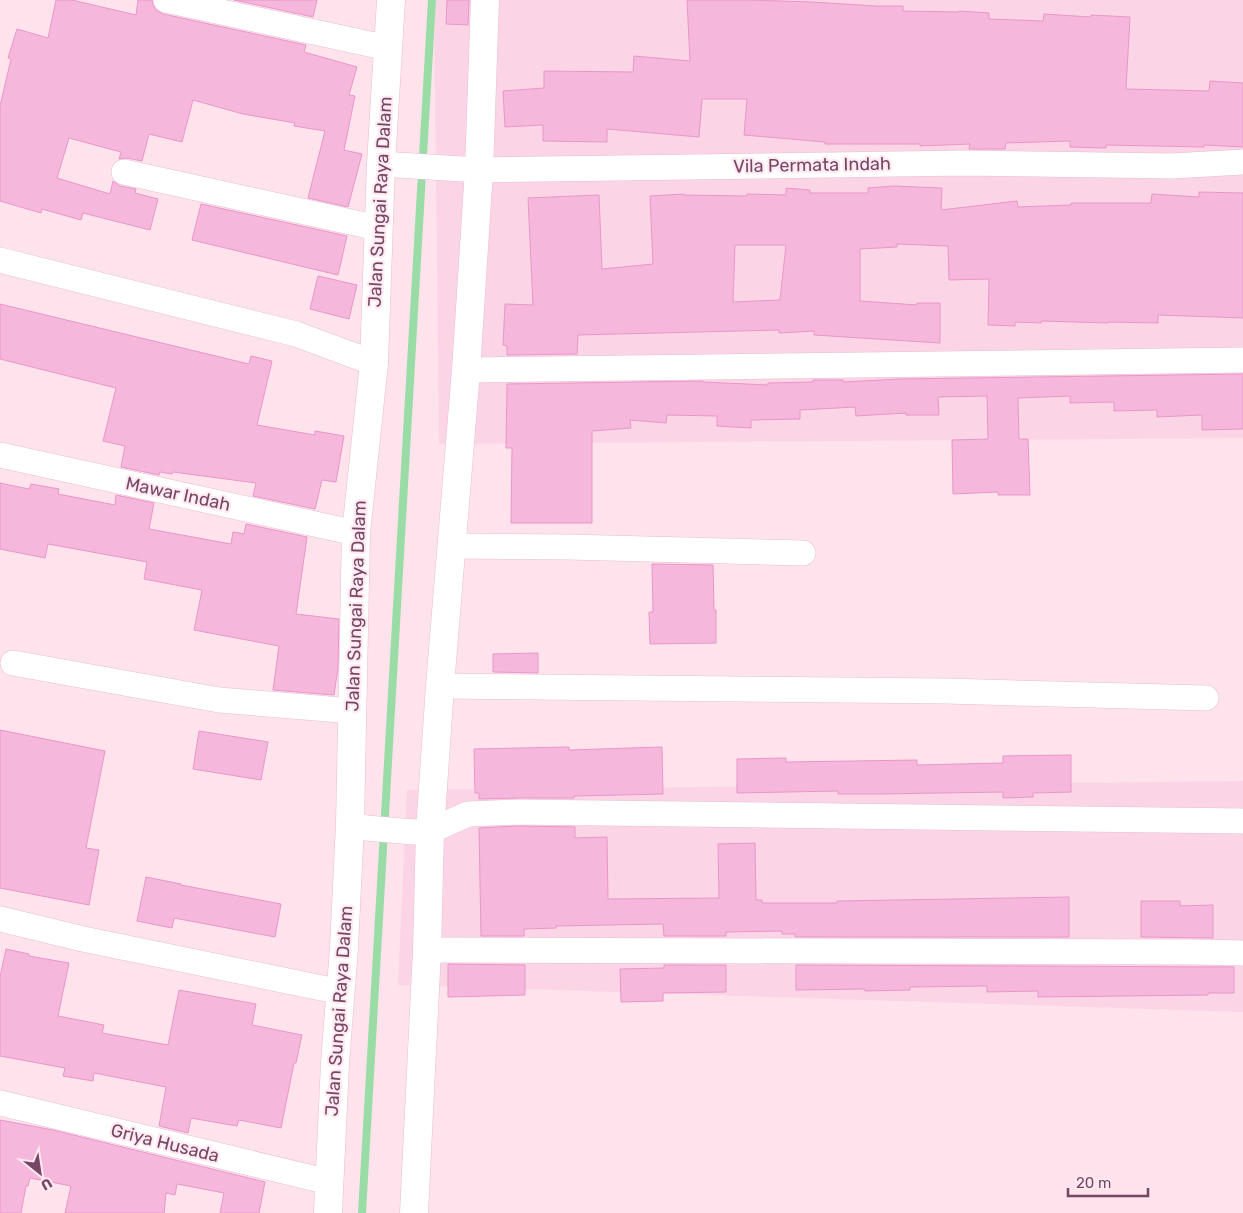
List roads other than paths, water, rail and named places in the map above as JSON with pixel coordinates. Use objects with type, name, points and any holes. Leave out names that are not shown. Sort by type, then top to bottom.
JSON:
[{"type":"street","points":[[166,0],[388,48]]},
{"type":"street","name":"Jalan Sungai Raya Dalam","points":[[328,1213],[335,1063],[344,948],[358,826],[353,711],[356,533],[374,363],[378,228],[392,165],[388,48],[391,0]]},
{"type":"street","points":[[414,1213],[427,950],[422,831],[440,686],[466,370],[470,169],[485,0]]},
{"type":"street","name":"Vila Permata Indah","points":[[392,165],[470,169],[964,163],[1172,166],[1243,162]]},
{"type":"street","points":[[124,172],[378,228]]},
{"type":"street","points":[[0,260],[296,334],[374,363]]},
{"type":"street","points":[[466,370],[1243,360]]},
{"type":"street","name":"Mawar Indah","points":[[0,455],[356,533]]},
{"type":"street","points":[[452,546],[803,553]]},
{"type":"street","points":[[13,663],[219,700],[353,711]]},
{"type":"street","points":[[440,686],[946,691],[1206,698]]},
{"type":"street","points":[[358,826],[422,831],[468,814],[518,812],[1243,821]]},
{"type":"street","points":[[0,919],[83,939],[341,992]]},
{"type":"street","points":[[427,950],[1243,953]]},
{"type":"street","name":"Griya Husada","points":[[0,1102],[329,1182]]},
{"type":"waterway","points":[[362,1213],[432,0]]}]
